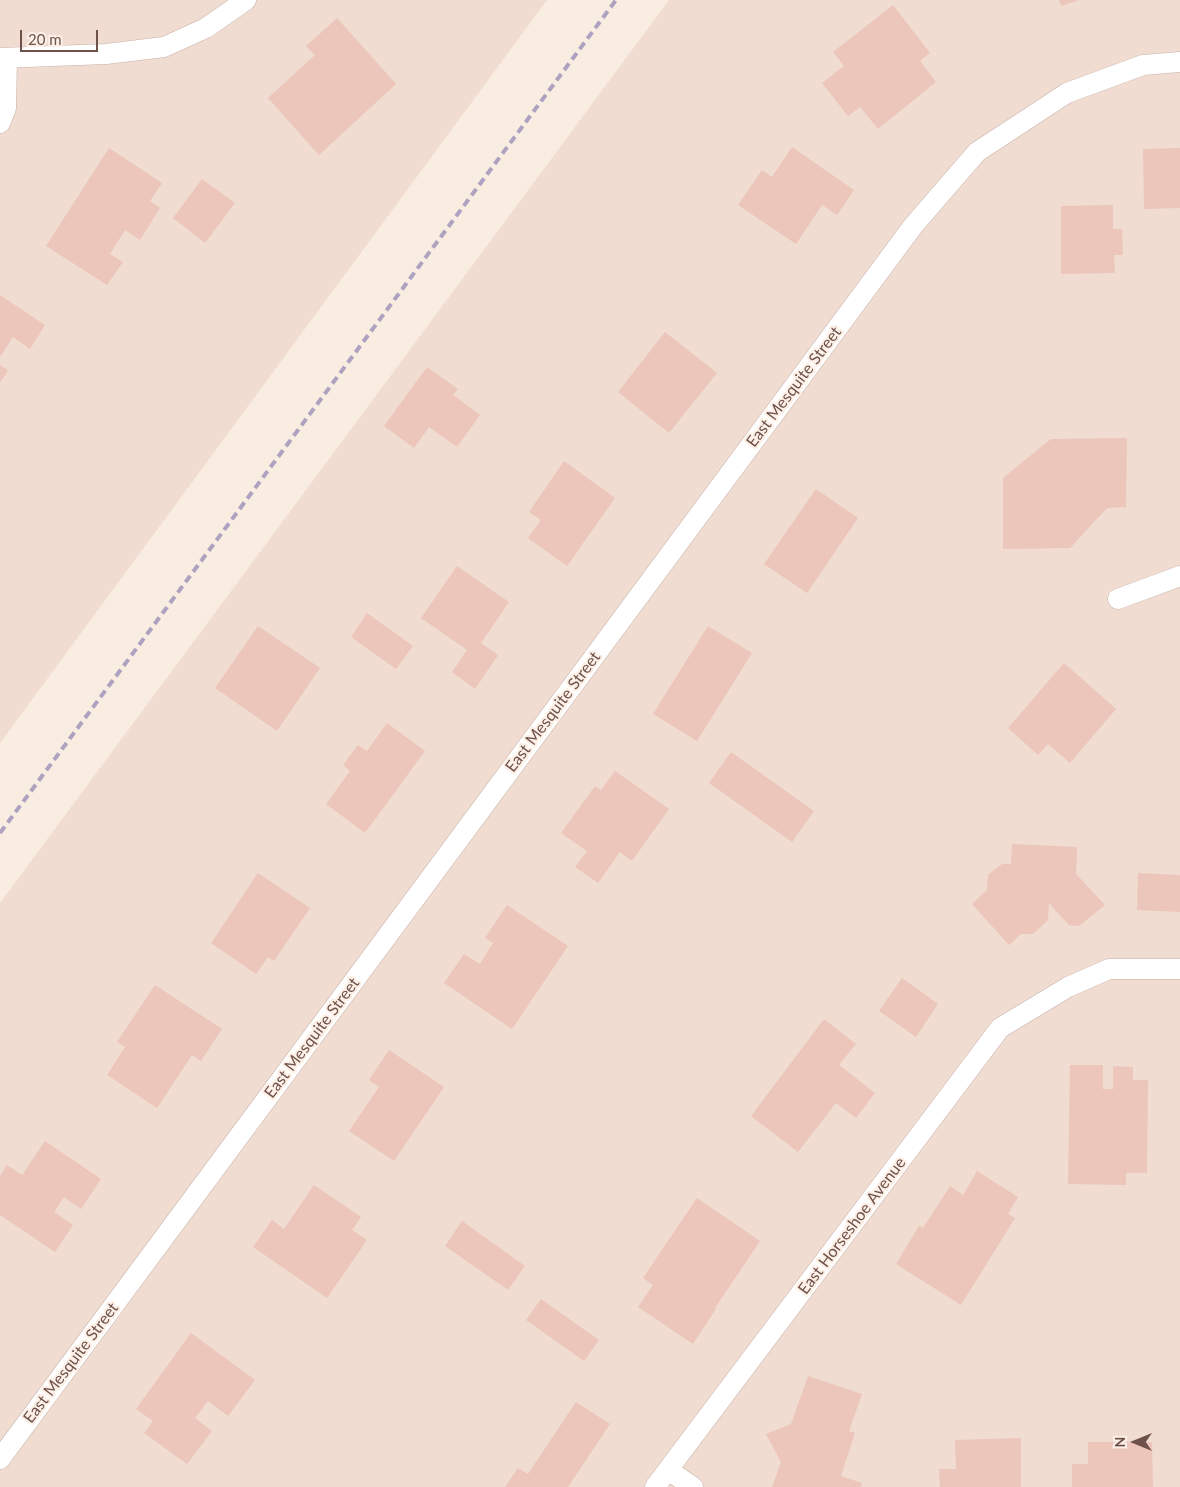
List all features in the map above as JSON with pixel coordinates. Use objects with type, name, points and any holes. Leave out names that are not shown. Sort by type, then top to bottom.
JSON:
[{"type":"street","points":[[0,123],[6,108],[4,58],[106,54],[164,47],[206,28],[246,0]]},
{"type":"street","name":"East Mesquite Street","points":[[0,1459],[913,226],[977,152],[1066,93],[1144,65],[1180,62]]},
{"type":"street","points":[[1118,598],[1180,576]]},
{"type":"street","name":"East Horseshoe Avenue","points":[[655,1487],[1000,1028],[1068,987],[1110,969],[1180,969]]},
{"type":"street","points":[[668,1470],[693,1487]]},
{"type":"shaded area","points":[[0,0],[547,0],[0,743]]},
{"type":"shaded area","points":[[669,0],[1180,0],[1180,1487],[0,1487],[0,903]]},
{"type":"building","points":[[1059,0],[1079,0],[1061,6]]},
{"type":"building","points":[[893,5],[930,53],[920,61],[936,82],[878,129],[860,107],[848,116],[822,83],[844,66],[833,52]]},
{"type":"building","points":[[337,18],[396,84],[319,155],[268,98],[315,55],[306,46]]},
{"type":"building","points":[[792,147],[854,190],[837,215],[822,205],[796,244],[738,205],[762,170],[772,177]]},
{"type":"building","points":[[109,148],[162,183],[150,201],[160,208],[140,240],[125,230],[110,254],[123,262],[107,285],[46,246]]},
{"type":"building","points":[[1180,148],[1180,208],[1144,209],[1143,149]]},
{"type":"building","points":[[202,179],[235,203],[205,243],[173,218]]},
{"type":"building","points":[[1113,205],[1113,229],[1122,229],[1123,255],[1114,255],[1115,273],[1061,274],[1061,206]]},
{"type":"building","points":[[0,295],[45,325],[30,349],[13,337],[0,357]]},
{"type":"building","points":[[665,332],[717,373],[669,433],[618,392]]},
{"type":"building","points":[[0,365],[8,370],[0,383]]},
{"type":"building","points":[[427,367],[458,389],[453,395],[480,415],[457,447],[429,427],[414,448],[384,426]]},
{"type":"building","points":[[1127,438],[1126,507],[1107,508],[1070,548],[1003,549],[1003,478],[1051,439]]},
{"type":"building","points":[[564,461],[615,498],[567,566],[528,538],[541,520],[529,512]]},
{"type":"building","points":[[816,489],[858,518],[807,593],[764,564]]},
{"type":"building","points":[[457,566],[509,602],[481,643],[498,655],[475,689],[452,672],[467,650],[421,618]]},
{"type":"building","points":[[367,613],[413,646],[396,669],[351,637]]},
{"type":"building","points":[[258,626],[320,668],[277,731],[215,688]]},
{"type":"building","points":[[708,626],[752,653],[697,741],[653,714]]},
{"type":"building","points":[[1064,663],[1116,709],[1070,763],[1048,744],[1038,755],[1008,728]]},
{"type":"building","points":[[387,723],[425,751],[365,833],[326,804],[350,771],[343,765],[358,745],[367,751]]},
{"type":"building","points":[[731,752],[814,811],[792,842],[709,783]]},
{"type":"building","points":[[615,771],[669,809],[632,861],[620,852],[598,883],[575,867],[587,851],[561,833],[595,786],[601,790]]},
{"type":"building","points":[[1012,844],[1077,847],[1076,874],[1105,905],[1079,926],[1069,925],[1049,903],[1048,920],[1033,934],[1021,934],[1009,945],[972,904],[987,890],[988,875],[1002,864],[1011,864]]},
{"type":"building","points":[[258,873],[310,908],[274,961],[268,957],[256,974],[211,943]]},
{"type":"building","points":[[1138,873],[1180,875],[1180,912],[1137,910]]},
{"type":"building","points":[[507,905],[568,946],[512,1029],[444,983],[464,954],[480,964],[493,943],[485,938]]},
{"type":"building","points":[[902,978],[938,1004],[916,1037],[879,1011]]},
{"type":"building","points":[[155,985],[222,1029],[201,1061],[192,1055],[157,1108],[107,1075],[125,1047],[117,1042]]},
{"type":"building","points":[[824,1019],[856,1044],[839,1065],[875,1093],[856,1118],[836,1103],[798,1152],[751,1116]]},
{"type":"building","points":[[389,1050],[444,1087],[394,1161],[349,1131],[379,1087],[369,1080]]},
{"type":"building","points":[[1070,1065],[1103,1065],[1103,1089],[1113,1089],[1113,1066],[1133,1067],[1133,1080],[1148,1080],[1147,1173],[1126,1173],[1126,1185],[1068,1184]]},
{"type":"building","points":[[45,1141],[101,1179],[81,1209],[64,1197],[54,1212],[73,1225],[55,1252],[0,1215],[0,1176],[7,1165],[22,1175]]},
{"type":"building","points":[[977,1171],[1018,1197],[1008,1214],[1015,1218],[961,1305],[896,1264],[919,1226],[923,1228],[950,1186],[963,1195]]},
{"type":"building","points":[[314,1185],[361,1217],[352,1230],[367,1240],[327,1298],[253,1247],[272,1220],[284,1229]]},
{"type":"building","points":[[697,1198],[760,1241],[693,1344],[638,1307],[653,1285],[643,1278]]},
{"type":"building","points":[[462,1221],[525,1266],[508,1290],[445,1246]]},
{"type":"building","points":[[541,1299],[599,1340],[584,1361],[526,1320]]},
{"type":"building","points":[[191,1333],[255,1380],[228,1416],[208,1401],[195,1418],[212,1431],[187,1464],[144,1433],[153,1421],[136,1409]]},
{"type":"building","points":[[808,1376],[862,1394],[849,1431],[855,1433],[841,1476],[862,1483],[861,1487],[772,1487],[781,1462],[766,1434],[791,1424]]},
{"type":"building","points":[[576,1402],[610,1424],[568,1487],[505,1487],[518,1468],[528,1474]]},
{"type":"building","points":[[1021,1438],[1021,1487],[940,1487],[939,1469],[956,1469],[955,1440]]},
{"type":"building","points":[[1088,1442],[1152,1442],[1153,1487],[1072,1487],[1072,1464],[1088,1464]]},
{"type":"railway","points":[[0,833],[616,0]]}]
